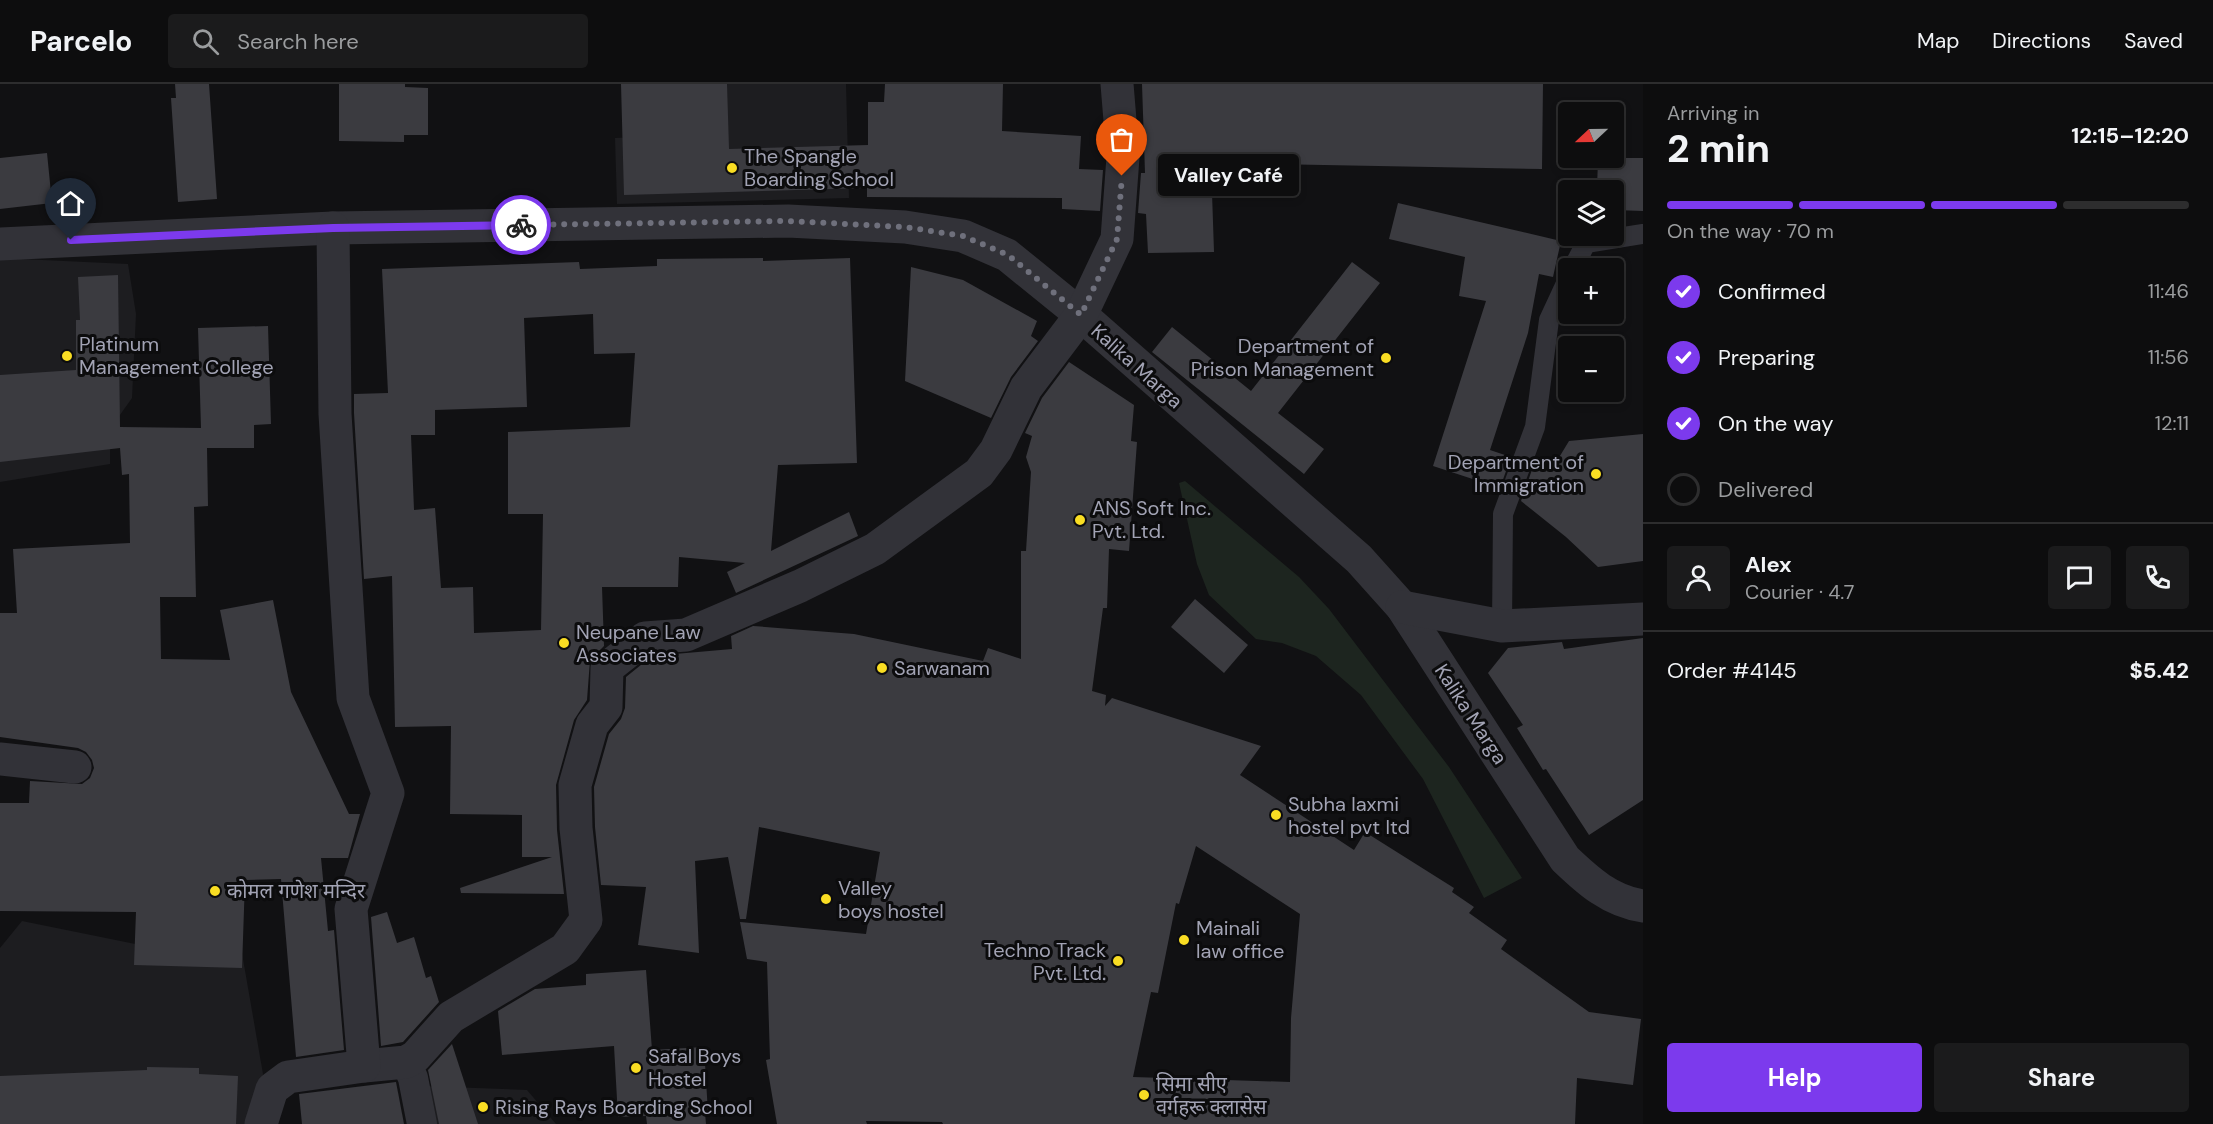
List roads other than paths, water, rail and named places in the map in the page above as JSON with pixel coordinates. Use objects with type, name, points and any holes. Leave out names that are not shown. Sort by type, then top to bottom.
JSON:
[{"type":"street","points":[[261,1124],[272,1089],[288,1077],[406,1062],[415,1058],[451,1017],[565,949],[586,920],[576,828],[575,785],[592,724],[606,707],[607,668],[645,638],[686,635],[800,586],[875,549],[979,473],[996,450],[1026,388],[1081,315],[1117,239],[1123,157],[1117,84]]},
{"type":"street","name":"Kalika Marga","points":[[0,244],[333,228],[788,221],[905,227],[963,236],[1008,255],[1081,315],[1359,559],[1402,607],[1565,859],[1588,882],[1613,898],[1643,906]]},
{"type":"street","points":[[333,228],[335,414],[353,698],[388,793],[351,909],[364,1066]]},
{"type":"street","points":[[1402,607],[1502,626],[1643,620]]},
{"type":"street","points":[[0,759],[75,767]]},
{"type":"street","points":[[406,1062],[413,1078],[422,1124]]},
{"type":"lane","points":[[1578,258],[1586,243],[1643,234]]},
{"type":"lane","points":[[1502,626],[1503,514],[1535,427],[1549,320],[1558,301]]},
{"type":"place","name":"The Spangle Boarding School","points":[[732,168]]},
{"type":"place","name":"Valley Café","points":[[1122,176]]},
{"type":"place","name":"Platinum Management College","points":[[67,356]]},
{"type":"place","name":"Department of Prison Management","points":[[1386,358]]},
{"type":"place","name":"Department of Immigration","points":[[1596,474]]},
{"type":"place","name":"ANS Soft Inc. Pvt. Ltd.","points":[[1080,520]]},
{"type":"place","name":"Neupane Law Associates","points":[[564,643]]},
{"type":"place","name":"Sarwanam","points":[[882,668]]},
{"type":"place","name":"Subha laxmi hostel pvt ltd","points":[[1276,815]]},
{"type":"place","name":"कोमल गणेश मन्दिर","points":[[215,891]]},
{"type":"place","name":"Valley boys hostel","points":[[826,899]]},
{"type":"place","name":"Mainali law office","points":[[1184,940]]},
{"type":"place","name":"Techno Track Pvt. Ltd.","points":[[1118,961]]},
{"type":"place","name":"Safal Boys Hostel","points":[[636,1068]]},
{"type":"place","name":"सिमा सीए वर्गहरू क्लासेस","points":[[1144,1095]]},
{"type":"place","name":"Rising Rays Boarding School","points":[[483,1107]]}]
